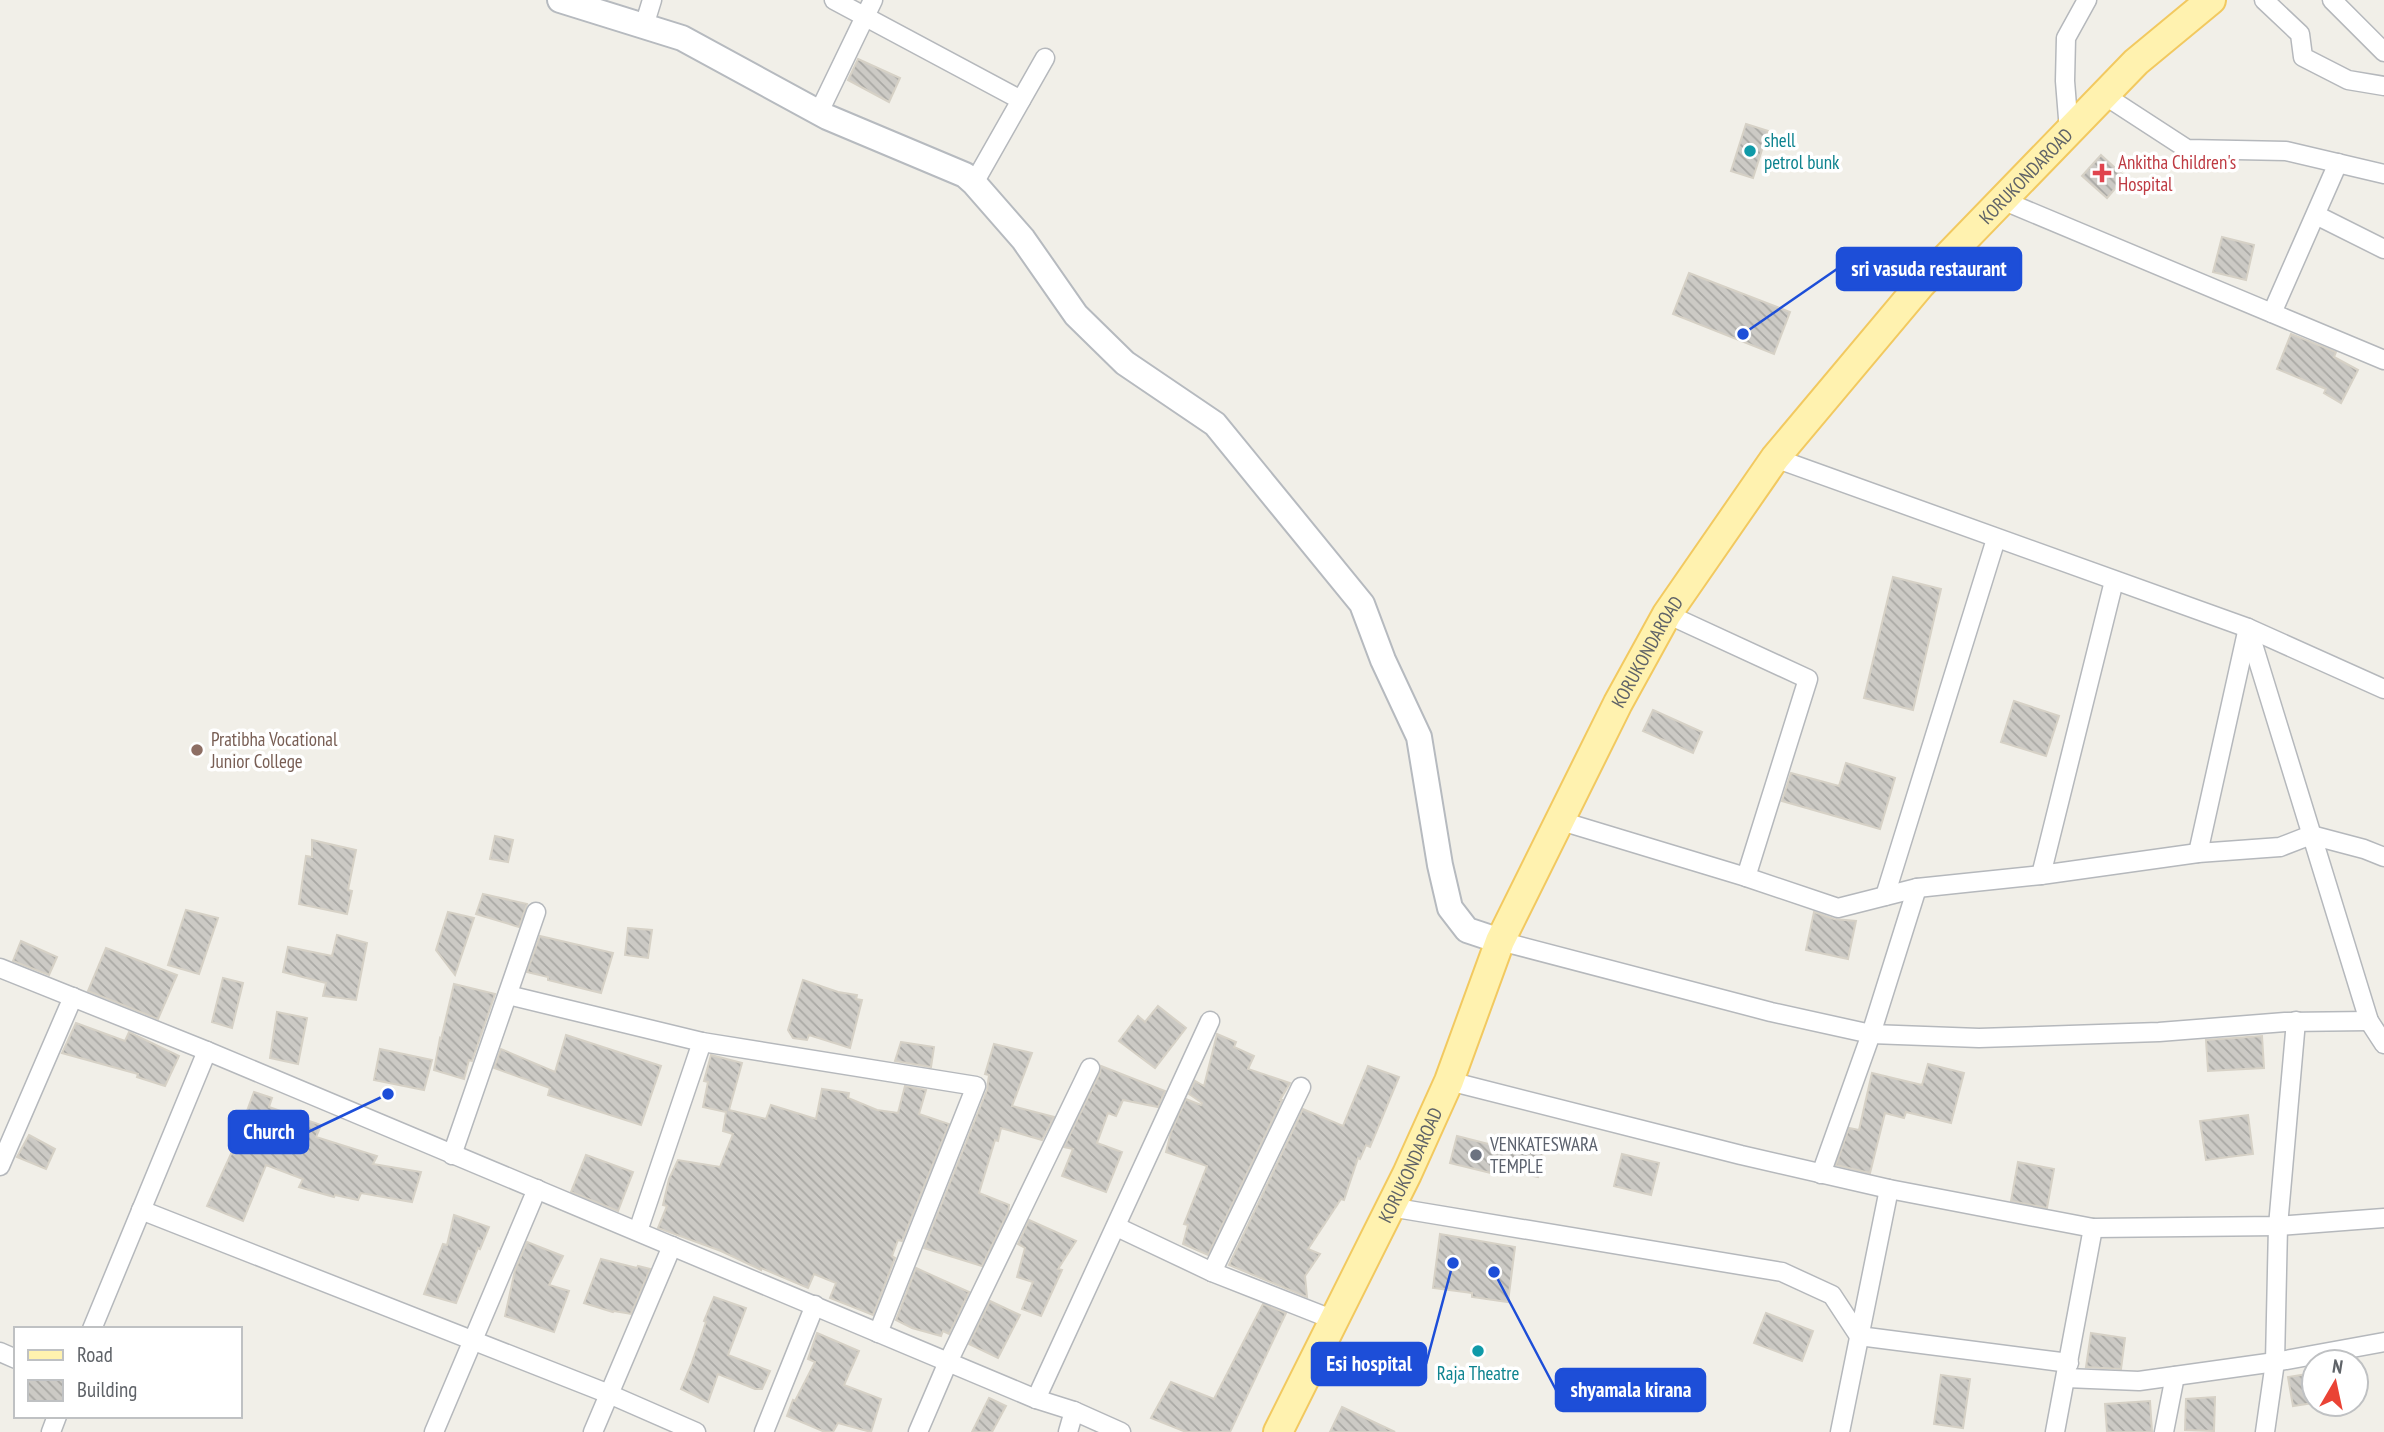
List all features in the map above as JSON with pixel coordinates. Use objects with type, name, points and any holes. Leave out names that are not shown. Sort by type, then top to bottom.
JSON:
[{"type":"main road","points":[[559,0],[682,38],[818,112],[965,175],[974,183],[1023,239],[1076,315],[1125,363],[1215,424],[1362,604],[1383,660],[1419,737],[1440,865],[1450,908],[1467,930],[1500,941]]},
{"type":"main road","name":"KORUKONDAROAD","points":[[1278,1432],[1390,1207],[1449,1081],[1500,941],[1618,703],[1667,614],[1775,458],[1921,284],[2136,62],[2211,0]]},
{"type":"street","points":[[644,26],[652,0]]},
{"type":"street","points":[[834,0],[869,8],[1021,100]]},
{"type":"street","points":[[2069,131],[2065,81],[2066,38],[2087,0]]},
{"type":"street","points":[[2264,0],[2300,34],[2303,57],[2348,80],[2384,86]]},
{"type":"street","points":[[2332,0],[2384,52]]},
{"type":"street","points":[[818,112],[869,8]]},
{"type":"street","points":[[974,183],[1045,58]]},
{"type":"street","points":[[2104,95],[2187,149],[2286,151],[2384,174]]},
{"type":"street","points":[[2272,313],[2338,163]]},
{"type":"street","points":[[2002,200],[2384,360]]},
{"type":"street","points":[[2316,215],[2384,249]]},
{"type":"street","points":[[1775,458],[2248,628],[2384,689]]},
{"type":"street","points":[[1885,896],[1996,539]]},
{"type":"street","points":[[2041,875],[2114,581]]},
{"type":"street","points":[[1667,614],[1808,679],[1746,877]]},
{"type":"street","points":[[2248,628],[2369,1021],[2383,1041]]},
{"type":"street","points":[[2197,853],[2248,628]]},
{"type":"street","points":[[1560,821],[1746,877],[1838,908],[1917,888],[2041,875],[2197,853],[2280,847],[2311,835],[2384,857]]},
{"type":"street","points":[[1821,1174],[1871,1034],[1917,888]]},
{"type":"street","points":[[452,1155],[536,912]]},
{"type":"street","points":[[1500,941],[1772,1012],[1871,1034],[1979,1038],[2159,1032],[2295,1021],[2369,1021]]},
{"type":"street","points":[[0,968],[207,1051],[1036,1399],[1074,1411],[1121,1432]]},
{"type":"street","points":[[508,995],[702,1042],[976,1086],[878,1333]]},
{"type":"street","points":[[0,1166],[6,1132],[73,997]]},
{"type":"street","points":[[1036,1399],[1210,1021]]},
{"type":"street","points":[[2265,1432],[2275,1362],[2278,1226],[2295,1021]]},
{"type":"street","points":[[638,1231],[702,1042]]},
{"type":"street","points":[[93,1327],[207,1051]]},
{"type":"street","points":[[918,1432],[948,1362],[1090,1068]]},
{"type":"street","points":[[1449,1081],[1821,1174],[2093,1228],[2278,1226],[2384,1218]]},
{"type":"street","points":[[1212,1272],[1301,1087]]},
{"type":"street","points":[[434,1432],[537,1189]]},
{"type":"street","points":[[1840,1432],[1889,1189]]},
{"type":"street","points":[[1390,1207],[1782,1272],[1832,1295],[1859,1336],[2139,1381],[2275,1362],[2384,1342]]},
{"type":"street","points":[[141,1210],[609,1394],[696,1432]]},
{"type":"street","points":[[1117,1227],[1212,1272],[1334,1320]]},
{"type":"street","points":[[2056,1432],[2093,1228]]},
{"type":"street","points":[[593,1432],[672,1246]]},
{"type":"street","points":[[764,1432],[814,1305]]},
{"type":"street","points":[[2164,1432],[2175,1376]]},
{"type":"street","points":[[1068,1432],[1074,1411]]},
{"type":"building","points":[[858,59],[900,78],[889,102],[848,80]]},
{"type":"building","name":"shell petrol bunk","points":[[1746,124],[1768,131],[1753,178],[1731,171]]},
{"type":"building","points":[[2101,155],[2125,177],[2107,198],[2082,176]]},
{"type":"building","points":[[2222,237],[2254,245],[2246,280],[2213,272]]},
{"type":"building","points":[[1689,273],[1790,312],[1774,354],[1673,314]]},
{"type":"building","points":[[2291,334],[2336,352],[2334,357],[2358,370],[2341,403],[2324,393],[2326,389],[2277,369]]},
{"type":"building","points":[[1893,577],[1941,589],[1913,710],[1864,698]]},
{"type":"building","points":[[2014,701],[2059,716],[2046,756],[2001,742]]},
{"type":"building","points":[[1653,710],[1702,732],[1693,753],[1643,731]]},
{"type":"building","points":[[1846,763],[1895,778],[1880,829],[1782,801],[1791,773],[1839,786]]},
{"type":"building","points":[[495,836],[513,840],[508,862],[490,859]]},
{"type":"building","points":[[312,840],[356,850],[348,890],[352,891],[347,914],[299,904],[306,856],[312,857]]},
{"type":"building","points":[[483,894],[527,904],[519,927],[476,914]]},
{"type":"building","points":[[186,910],[218,918],[199,974],[168,965]]},
{"type":"building","points":[[448,912],[474,918],[455,975],[436,950]]},
{"type":"building","points":[[1814,912],[1834,919],[1856,921],[1848,959],[1806,950]]},
{"type":"building","points":[[628,928],[652,930],[648,958],[625,955]]},
{"type":"building","points":[[337,935],[367,943],[356,1000],[323,996],[326,983],[283,972],[288,947],[332,956]]},
{"type":"building","points":[[540,936],[613,953],[601,993],[527,972]]},
{"type":"building","points":[[21,941],[57,957],[49,975],[13,961]]},
{"type":"building","points":[[106,948],[177,975],[158,1019],[88,991]]},
{"type":"building","points":[[223,978],[243,983],[232,1028],[212,1022]]},
{"type":"building","points":[[803,980],[838,992],[857,995],[856,999],[862,1000],[850,1048],[809,1035],[807,1040],[793,1038],[788,1030]]},
{"type":"building","points":[[454,984],[495,994],[464,1079],[434,1070]]},
{"type":"building","points":[[1158,1006],[1186,1028],[1155,1068],[1119,1041],[1138,1016],[1145,1022]]},
{"type":"building","points":[[277,1012],[307,1018],[298,1064],[270,1058]]},
{"type":"building","points":[[76,1023],[125,1041],[129,1032],[179,1056],[165,1086],[137,1077],[138,1074],[62,1053]]},
{"type":"building","points":[[1217,1034],[1236,1042],[1234,1047],[1254,1056],[1248,1069],[1290,1083],[1208,1255],[1183,1244],[1188,1225],[1184,1224],[1207,1166],[1166,1152],[1171,1132],[1186,1099],[1201,1105],[1202,1103],[1189,1094],[1195,1081],[1204,1086]]},
{"type":"building","points":[[566,1035],[661,1066],[641,1125],[548,1095],[550,1088],[494,1068],[501,1049],[555,1072]]},
{"type":"building","points":[[2262,1036],[2264,1068],[2208,1071],[2206,1040]]},
{"type":"building","points":[[901,1042],[934,1047],[931,1067],[895,1061]]},
{"type":"building","points":[[994,1044],[1032,1053],[1012,1106],[1054,1117],[1042,1140],[1001,1128],[998,1141],[995,1140],[979,1193],[1009,1205],[982,1266],[924,1248],[987,1090],[989,1075],[985,1074]]},
{"type":"building","points":[[380,1049],[432,1060],[424,1090],[374,1080]]},
{"type":"building","points":[[711,1055],[742,1063],[729,1110],[766,1119],[771,1105],[816,1119],[822,1089],[849,1093],[848,1098],[877,1110],[898,1113],[905,1086],[926,1090],[919,1114],[949,1124],[902,1241],[898,1240],[892,1256],[895,1258],[873,1315],[830,1298],[836,1283],[814,1274],[808,1288],[658,1228],[667,1206],[663,1205],[669,1179],[678,1160],[720,1167],[733,1134],[723,1131],[726,1112],[703,1107],[708,1082],[704,1081]]},
{"type":"building","points":[[1928,1064],[1964,1073],[1951,1123],[1906,1112],[1904,1118],[1885,1113],[1870,1173],[1836,1165],[1849,1128],[1859,1130],[1872,1073],[1922,1085]]},
{"type":"building","points":[[1101,1066],[1165,1091],[1158,1107],[1123,1100],[1116,1116],[1108,1113],[1097,1143],[1122,1152],[1106,1192],[1062,1176],[1073,1149],[1064,1147]]},
{"type":"building","points":[[1368,1066],[1399,1077],[1370,1147],[1366,1145],[1360,1159],[1358,1158],[1344,1200],[1341,1199],[1308,1249],[1320,1254],[1305,1276],[1307,1297],[1229,1265],[1303,1109],[1343,1126]]},
{"type":"building","points":[[254,1092],[272,1098],[269,1107],[321,1125],[316,1137],[377,1156],[373,1164],[421,1172],[412,1202],[361,1193],[358,1200],[335,1195],[334,1197],[299,1187],[303,1179],[266,1165],[243,1221],[207,1206],[231,1154]]},
{"type":"building","points":[[2248,1115],[2253,1154],[2206,1160],[2200,1121]]},
{"type":"building","points":[[29,1135],[55,1149],[46,1169],[17,1157]]},
{"type":"building","points":[[1457,1136],[1508,1149],[1510,1139],[1544,1147],[1538,1177],[1497,1168],[1495,1174],[1450,1163]]},
{"type":"building","points":[[1622,1154],[1659,1163],[1651,1195],[1614,1186]]},
{"type":"building","points":[[586,1155],[633,1172],[618,1211],[571,1192]]},
{"type":"building","points":[[2018,1162],[2054,1169],[2047,1208],[2011,1201]]},
{"type":"building","points":[[454,1215],[489,1227],[456,1303],[424,1294],[443,1244],[447,1245]]},
{"type":"building","points":[[1029,1220],[1076,1241],[1058,1269],[1062,1270],[1041,1316],[1022,1309],[1033,1282],[1017,1277],[1025,1248],[1018,1244]]},
{"type":"building","points":[[1440,1234],[1515,1247],[1508,1302],[1472,1297],[1472,1293],[1433,1288]]},
{"type":"building","points":[[527,1242],[563,1256],[549,1285],[569,1291],[554,1332],[505,1316],[515,1270]]},
{"type":"building","points":[[601,1259],[650,1269],[631,1314],[613,1312],[584,1303]]},
{"type":"building","points":[[916,1268],[969,1292],[949,1334],[943,1331],[941,1336],[912,1328],[896,1320]]},
{"type":"building","points":[[714,1297],[746,1308],[728,1355],[770,1371],[762,1389],[755,1389],[718,1374],[708,1402],[681,1389]]},
{"type":"building","points":[[990,1301],[1020,1315],[998,1358],[969,1344]]},
{"type":"building","points":[[1263,1304],[1286,1313],[1230,1432],[1186,1432],[1151,1418],[1171,1382],[1214,1399]]},
{"type":"building","points":[[1766,1313],[1813,1331],[1802,1361],[1754,1343]]},
{"type":"building","points":[[817,1333],[859,1351],[844,1385],[881,1399],[871,1432],[838,1423],[833,1432],[825,1432],[787,1416],[815,1362],[808,1359]]},
{"type":"building","points":[[2091,1333],[2125,1338],[2121,1369],[2086,1367]]},
{"type":"building","points":[[1941,1375],[1970,1379],[1963,1428],[1934,1424]]},
{"type":"building","points":[[2300,1375],[2300,1405],[2293,1406],[2288,1377]]},
{"type":"building","points":[[2215,1397],[2214,1431],[2185,1430],[2186,1399]]},
{"type":"building","points":[[989,1398],[1006,1406],[992,1432],[972,1432]]},
{"type":"building","points":[[2150,1401],[2152,1432],[2107,1432],[2105,1404]]},
{"type":"building","points":[[1342,1407],[1395,1432],[1330,1432]]},
{"type":"place","name":"shell petrol bunk","points":[[1750,151]]},
{"type":"place","name":"Ankitha Children's Hospital","points":[[2102,173]]},
{"type":"place","name":"sri vasuda restaurant","points":[[1743,334]]},
{"type":"place","name":"Pratibha Vocational Junior College","points":[[197,750]]},
{"type":"place","name":"Church","points":[[388,1094]]},
{"type":"place","name":"VENKATESWARA TEMPLE","points":[[1476,1155]]},
{"type":"place","name":"Esi hospital","points":[[1453,1263]]},
{"type":"place","name":"shyamala kirana","points":[[1494,1272]]},
{"type":"place","name":"Raja Theatre","points":[[1478,1351]]}]
